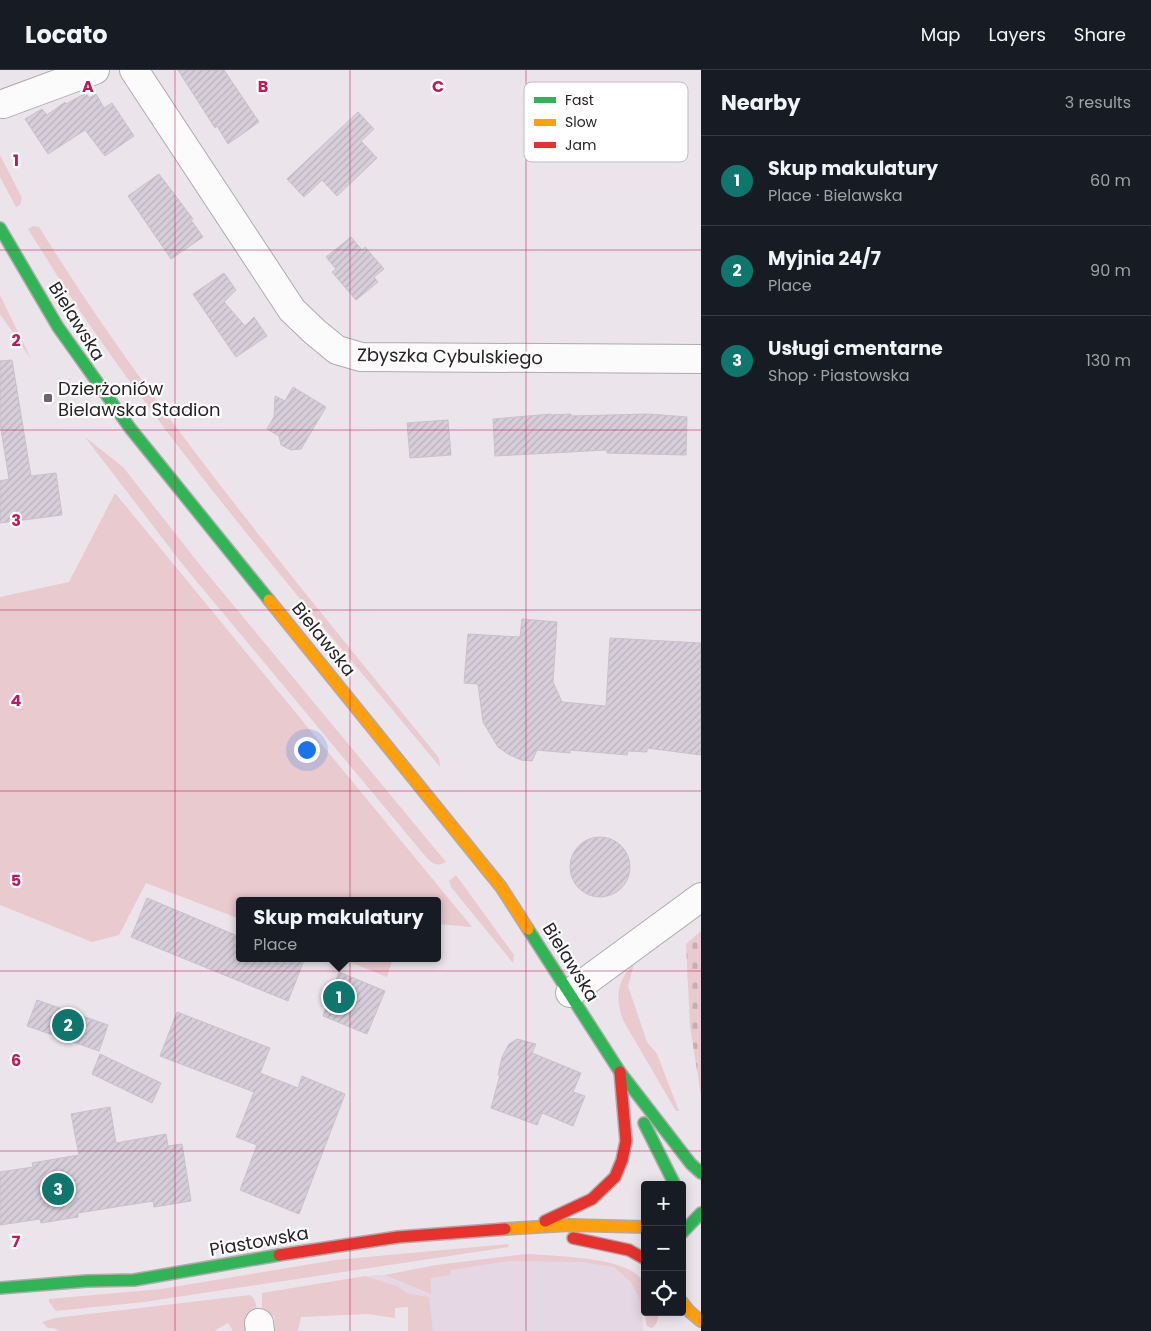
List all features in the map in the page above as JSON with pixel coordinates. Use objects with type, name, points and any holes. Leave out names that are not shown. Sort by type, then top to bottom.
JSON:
[{"type":"main road","name":"Bielawska","points":[[0,228],[58,327],[130,428],[501,887],[550,960],[620,1072],[691,1164],[701,1173]]},
{"type":"main road","name":"Bielawska","points":[[620,1072],[673,1181]]},
{"type":"main road","points":[[525,1229],[592,1200],[615,1177],[622,1160],[626,1141],[620,1072]]},
{"type":"main road","name":"Piastowska","points":[[0,1288],[87,1281],[134,1280],[312,1249],[481,1230],[569,1225],[641,1227]]},
{"type":"main road","name":"Piastowska","points":[[525,1229],[629,1250],[641,1257]]},
{"type":"main road","points":[[686,1308],[701,1321]]},
{"type":"street","points":[[3,104],[95,70]]},
{"type":"street","name":"Zbyszka Cybulskiego","points":[[134,70],[292,310],[337,350],[361,357],[701,359]]},
{"type":"street","points":[[570,993],[701,897]]},
{"type":"shaded area","points":[[527,1254],[614,1264],[630,1270],[641,1278],[643,1331],[408,1331],[409,1294],[397,1286],[365,1276],[385,1275],[437,1265]]},
{"type":"shaded area","points":[[645,1316],[659,1316],[656,1324],[652,1328],[647,1326]]},
{"type":"green space","points":[[0,155],[22,198],[20,205],[16,207],[0,177]]},
{"type":"green space","points":[[33,226],[39,227],[131,366],[180,433],[282,564],[439,758],[440,767],[296,595],[202,478],[113,358],[70,296],[28,229]]},
{"type":"green space","points":[[0,295],[31,359],[0,314]]},
{"type":"green space","points":[[85,437],[123,467],[200,565],[446,862],[435,864],[426,857],[183,565]]},
{"type":"green space","points":[[115,493],[472,927],[441,924],[441,897],[236,897],[236,917],[146,883],[119,935],[92,942],[0,905],[0,597],[69,582]]},
{"type":"green space","points":[[456,875],[514,955],[513,963],[451,887],[449,881]]},
{"type":"green space","points":[[701,931],[701,1096],[690,1026],[686,944]]},
{"type":"green space","points":[[350,962],[392,962],[387,977]]},
{"type":"green space","points":[[634,964],[628,986],[647,1042],[657,1054],[679,1111],[676,1111],[621,1014],[618,999],[619,991],[624,977]]},
{"type":"green space","points":[[508,1244],[509,1247],[144,1302],[56,1311],[49,1302],[49,1299],[161,1289],[335,1260]]},
{"type":"green space","points":[[527,1254],[607,1262],[630,1270],[641,1279],[641,1308],[639,1297],[631,1282],[614,1267],[581,1262],[508,1261],[450,1270],[450,1275],[431,1278],[431,1294],[385,1275],[437,1265]]},
{"type":"green space","points":[[365,1276],[397,1286],[409,1294],[429,1297],[433,1331],[408,1331],[408,1307],[395,1308],[395,1318],[368,1314],[301,1317],[298,1331],[275,1331],[274,1316],[262,1317],[262,1293]]},
{"type":"green space","points":[[250,1295],[256,1307],[254,1331],[233,1331],[228,1323],[214,1331],[61,1331],[48,1328],[42,1322],[55,1318]]},
{"type":"green space","points":[[645,1316],[659,1316],[656,1324],[652,1328],[647,1326]]},
{"type":"building","points":[[178,70],[224,70],[259,122],[228,144],[217,126],[215,128]]},
{"type":"building","points":[[86,93],[89,98],[96,94],[104,108],[112,103],[134,136],[105,156],[85,130],[48,154],[25,119],[42,109],[47,115],[65,102],[66,104]]},
{"type":"building","points":[[358,112],[374,129],[361,141],[377,158],[337,196],[322,180],[304,197],[287,179]]},
{"type":"building","points":[[159,174],[193,219],[191,220],[203,237],[171,259],[128,196]]},
{"type":"building","points":[[351,237],[362,250],[365,247],[384,269],[374,277],[378,282],[356,300],[332,272],[336,269],[326,257]]},
{"type":"building","points":[[224,273],[236,290],[224,302],[245,326],[254,317],[267,336],[236,357],[193,294]]},
{"type":"building","points":[[12,360],[31,476],[56,473],[62,515],[0,523],[0,481],[9,479],[0,423],[0,361]]},
{"type":"building","points":[[293,387],[326,407],[301,449],[291,450],[281,445],[279,436],[267,429],[274,417],[275,396],[285,401]]},
{"type":"building","points":[[571,414],[571,416],[648,414],[687,417],[686,455],[607,453],[607,450],[495,456],[493,419]]},
{"type":"building","points":[[448,420],[451,455],[410,458],[407,423]]},
{"type":"building","points":[[522,619],[557,622],[553,682],[562,702],[606,706],[610,638],[701,643],[701,755],[647,748],[647,752],[628,751],[627,755],[570,750],[570,753],[537,750],[532,761],[521,760],[498,747],[483,722],[478,684],[464,683],[468,634],[520,637]]},
{"type":"building","points":[[594,837],[606,837],[617,842],[625,850],[630,861],[628,879],[617,892],[606,897],[594,897],[583,892],[575,884],[570,873],[570,861],[575,850],[583,842]]},
{"type":"building","points":[[147,898],[236,935],[236,962],[303,962],[288,1001],[131,937]]},
{"type":"building","points":[[339,972],[385,991],[367,1034],[323,1016]]},
{"type":"building","points":[[37,1000],[108,1025],[99,1051],[27,1026]]},
{"type":"building","points":[[177,1012],[270,1048],[260,1073],[298,1088],[302,1076],[345,1094],[299,1214],[240,1190],[257,1145],[236,1137],[254,1092],[160,1056]]},
{"type":"building","points":[[517,1039],[536,1044],[532,1053],[581,1073],[573,1092],[585,1096],[573,1126],[542,1113],[537,1125],[491,1108],[500,1075],[498,1075],[502,1057],[509,1044]]},
{"type":"building","points":[[100,1054],[161,1083],[152,1103],[92,1074]]},
{"type":"building","points":[[110,1107],[116,1143],[166,1134],[168,1146],[182,1144],[191,1201],[154,1207],[153,1201],[78,1213],[78,1217],[41,1223],[40,1219],[0,1225],[0,1172],[33,1167],[32,1163],[79,1155],[71,1114]]},
{"type":"traffic: fast","points":[[0,228],[58,327],[130,428],[269,600]]},
{"type":"traffic: fast","points":[[528,929],[620,1072],[691,1164],[701,1173]]},
{"type":"traffic: fast","points":[[644,1123],[673,1181]]},
{"type":"traffic: fast","points":[[686,1229],[701,1213]]},
{"type":"traffic: fast","points":[[0,1288],[87,1281],[134,1280],[279,1255]]},
{"type":"traffic: slow","points":[[269,600],[501,887],[528,929]]},
{"type":"traffic: slow","points":[[505,1229],[569,1225],[641,1227]]},
{"type":"traffic: slow","points":[[686,1307],[701,1321]]},
{"type":"traffic: jam","points":[[545,1221],[592,1199],[615,1177],[622,1160],[626,1141],[620,1072]]},
{"type":"traffic: jam","points":[[279,1255],[398,1237],[505,1229]]},
{"type":"traffic: jam","points":[[573,1238],[629,1250],[641,1257]]},
{"type":"place","name":"Dzierżoniów Bielawska Stadion","points":[[48,398]]},
{"type":"place","name":"Skup makulatury","points":[[339,997]]},
{"type":"place","name":"Myjnia 24/7","points":[[68,1025]]},
{"type":"place","name":"Usługi cmentarne","points":[[58,1189]]}]
